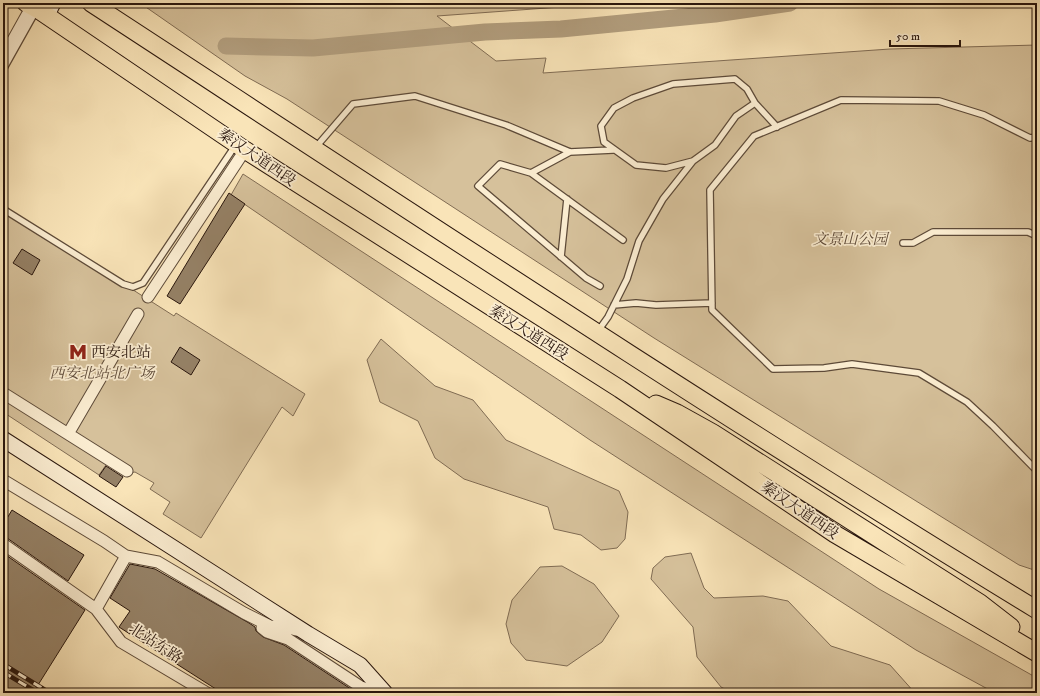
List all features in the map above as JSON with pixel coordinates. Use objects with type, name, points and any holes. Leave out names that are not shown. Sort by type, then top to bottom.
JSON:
[{"type":"main road","points":[[92,3],[597,333],[929,544],[1037,610]]},
{"type":"main road","name":"秦汉大道西段","points":[[39,7],[241,147],[620,389],[836,534],[1037,653]]},
{"type":"main road","points":[[620,389],[677,413],[713,433],[980,603],[1033,646],[1037,653]]},
{"type":"main road","points":[[3,439],[308,634],[360,665],[385,693]]},
{"type":"street","points":[[3,58],[39,7]]},
{"type":"street","points":[[148,297],[241,147]]},
{"type":"street","points":[[68,434],[138,314]]},
{"type":"street","points":[[3,393],[127,471]]},
{"type":"street","points":[[3,480],[126,556],[158,562],[244,614],[270,626],[286,627],[308,634]]},
{"type":"street","name":"北站东路","points":[[3,544],[96,609],[121,642],[207,693]]},
{"type":"street","points":[[96,609],[126,556]]},
{"type":"street","points":[[158,562],[267,632],[288,639],[361,687],[380,693]]},
{"type":"lane","points":[[3,70],[39,7]]},
{"type":"lane","points":[[693,161],[666,168],[636,165],[613,150],[604,142],[601,126],[614,108],[634,98],[673,84],[736,79],[747,89],[755,103],[777,127]]},
{"type":"lane","points":[[315,149],[353,104],[415,96],[506,124],[570,152]]},
{"type":"lane","points":[[1037,136],[1030,138],[984,115],[939,101],[841,100],[754,136],[710,190],[712,310],[773,369],[824,368],[852,364],[919,373],[967,402],[1037,471]]},
{"type":"lane","points":[[597,333],[608,317],[627,279],[639,241],[663,199],[693,161],[715,145],[736,116],[755,103]]},
{"type":"lane","points":[[3,209],[123,284],[133,287],[143,283],[241,147]]},
{"type":"lane","points":[[531,172],[570,152],[613,150]]},
{"type":"lane","points":[[600,286],[586,278],[478,186],[500,164],[531,172],[623,240]]},
{"type":"lane","points":[[561,257],[567,199]]},
{"type":"lane","points":[[903,243],[913,243],[933,232],[1028,232],[1037,236]]},
{"type":"lane","points":[[614,305],[712,303]]},
{"type":"green space","name":"文景山公园","points":[[140,3],[616,3],[437,16],[496,61],[546,58],[543,73],[890,49],[1037,45],[1037,571],[1019,565],[654,338],[287,99],[245,76]]},
{"type":"green space","points":[[243,174],[879,589],[1037,678],[1037,693],[995,693],[916,650],[590,440],[231,195]]},
{"type":"green space","name":"西安北站北广场","points":[[3,207],[174,316],[176,313],[305,394],[293,416],[282,407],[201,538],[163,514],[170,502],[150,489],[154,483],[135,472],[124,474],[108,462],[99,475],[3,412]]},
{"type":"green space","points":[[381,339],[435,386],[473,400],[506,440],[619,491],[628,512],[625,539],[617,548],[601,550],[581,535],[554,529],[548,507],[464,479],[435,458],[418,421],[380,402],[367,360]]},
{"type":"green space","points":[[691,553],[704,588],[714,598],[763,596],[788,601],[831,646],[890,665],[915,693],[732,693],[721,687],[697,657],[693,627],[651,579],[653,568],[665,557]]},
{"type":"green space","points":[[562,566],[594,584],[619,616],[602,642],[567,666],[526,660],[511,643],[506,624],[512,600],[540,567]]},
{"type":"building","points":[[229,193],[245,204],[180,304],[167,296]]},
{"type":"building","points":[[22,249],[40,260],[32,275],[13,263]]},
{"type":"building","points":[[180,347],[200,360],[191,375],[171,362]]},
{"type":"building","points":[[106,466],[123,477],[116,487],[99,476]]},
{"type":"building","points":[[12,510],[84,555],[68,581],[7,538],[3,537],[3,525]]},
{"type":"building","points":[[3,553],[85,610],[33,693],[3,693]]},
{"type":"building","points":[[130,564],[155,569],[249,623],[255,627],[256,631],[263,637],[284,645],[357,693],[222,693],[119,627],[130,611],[110,598]]},
{"type":"waterway","points":[[226,46],[313,48],[485,32],[561,29],[715,14],[790,3]]},
{"type":"railway","points":[[3,664],[50,693]]},
{"type":"railway","points":[[3,672],[38,693]]},
{"type":"place","name":"西安北站","points":[[78,352]]}]
